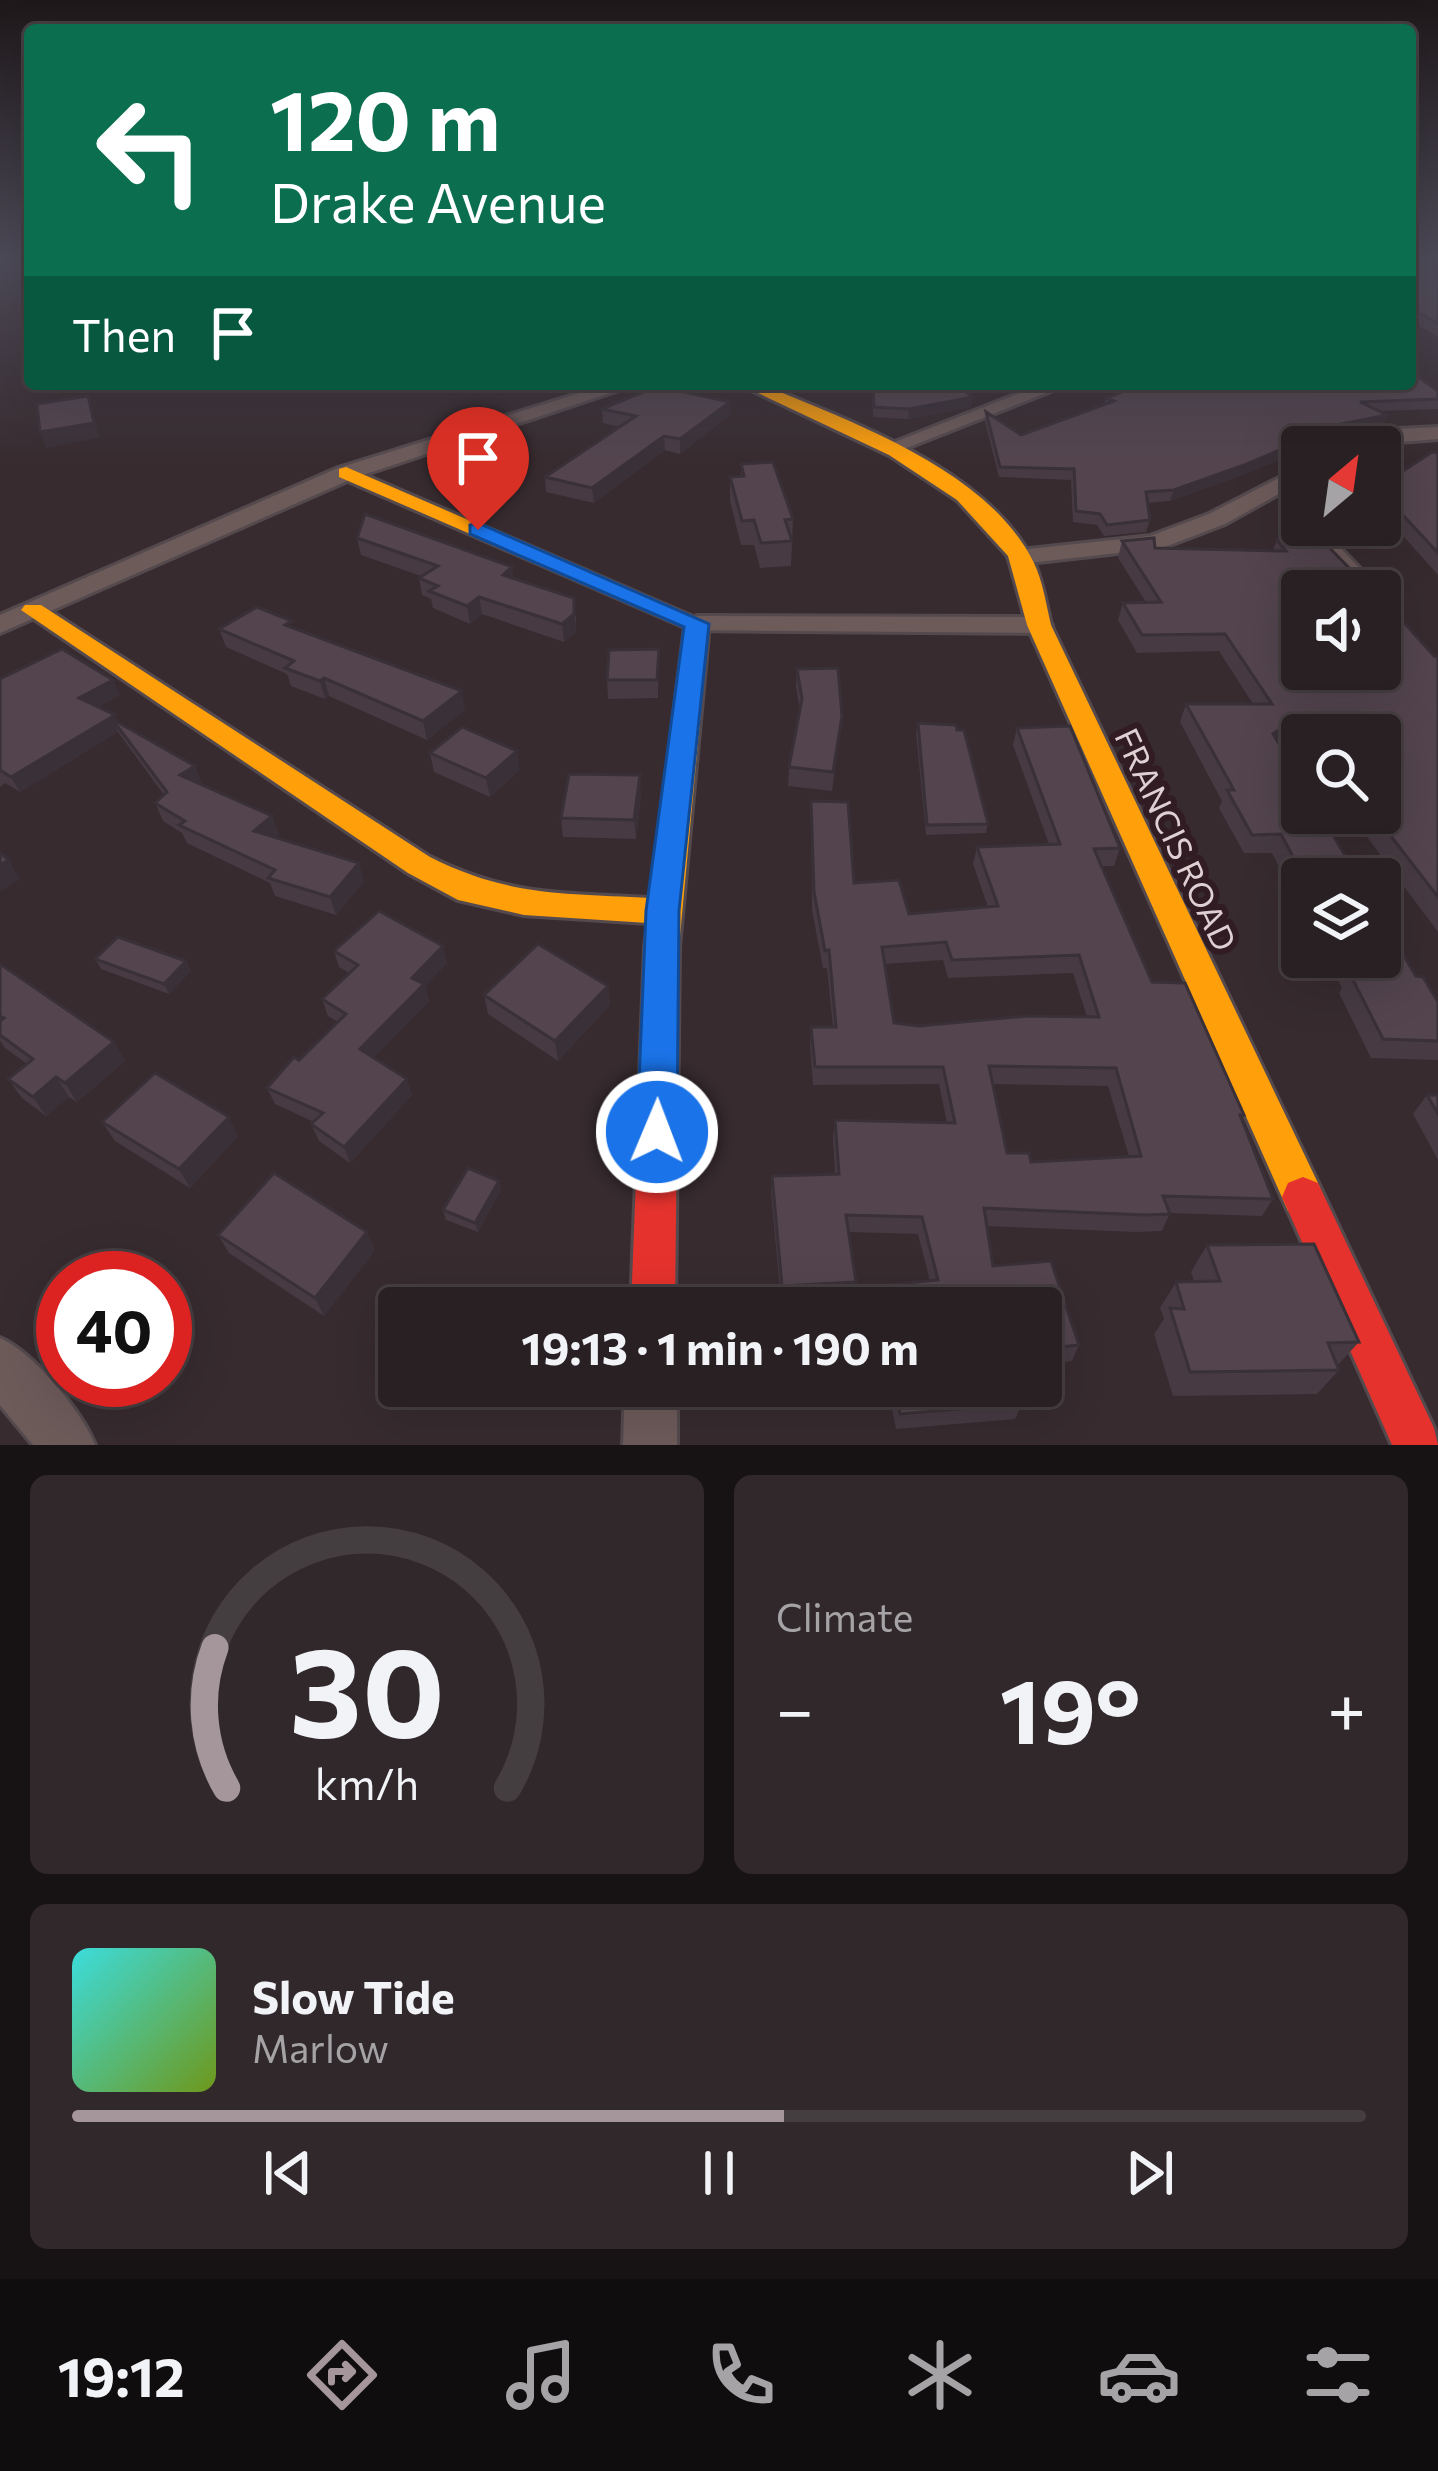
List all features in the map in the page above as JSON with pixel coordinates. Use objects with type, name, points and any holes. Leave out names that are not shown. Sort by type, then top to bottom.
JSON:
[{"type":"street","points":[[0,625],[346,473],[609,390]]},
{"type":"street","name":"FRANCIS ROAD","points":[[760,390],[887,449],[971,500],[1020,557],[1039,625],[1417,1445]]},
{"type":"street","points":[[887,449],[1044,390]]},
{"type":"street","points":[[1401,435],[1438,433]]},
{"type":"street","points":[[346,473],[697,624],[1039,625]]},
{"type":"street","points":[[1020,557],[1139,547],[1217,519],[1281,486]]},
{"type":"street","points":[[1273,491],[1281,500]]},
{"type":"street","points":[[1325,546],[1348,570]]},
{"type":"street","points":[[33,610],[419,865],[469,891],[524,903],[663,911]]},
{"type":"street","points":[[654,1287],[663,911],[697,624]]},
{"type":"street","points":[[0,1364],[68,1445]]},
{"type":"street","points":[[650,1445],[651,1407]]},
{"type":"building","points":[[1416,375],[1438,391],[1438,399],[1360,402],[1387,415],[1331,426],[1281,426],[1281,449],[1174,490],[1146,492],[1150,520],[1107,525],[1100,514],[1076,511],[1074,469],[1000,467],[986,412],[1021,435],[1114,401],[1106,398],[1127,390],[1416,390]]},
{"type":"building","points":[[647,390],[675,390],[730,402],[680,439],[664,436],[592,488],[545,477],[636,416],[602,409]]},
{"type":"building","points":[[873,390],[964,390],[973,397],[909,409],[874,407]]},
{"type":"building","points":[[88,396],[94,423],[40,432],[37,404]]},
{"type":"building","points":[[1432,452],[1438,453],[1438,553],[1401,513],[1401,472]]},
{"type":"building","points":[[773,462],[793,519],[785,520],[792,541],[761,543],[754,520],[742,521],[730,477],[744,476],[741,464]]},
{"type":"building","points":[[365,514],[512,567],[503,575],[574,598],[574,614],[562,624],[479,597],[467,606],[429,591],[438,586],[419,578],[438,566],[357,538]]},
{"type":"building","points":[[1154,538],[1155,548],[1286,551],[1282,546],[1328,546],[1351,570],[1281,570],[1281,690],[1401,690],[1401,619],[1438,657],[1438,897],[1389,834],[1401,834],[1401,714],[1281,714],[1281,729],[1273,734],[1281,748],[1281,834],[1252,835],[1227,790],[1234,790],[1186,704],[1272,704],[1225,634],[1142,635],[1123,603],[1161,602],[1122,541]]},
{"type":"building","points":[[257,607],[292,621],[285,625],[462,691],[423,721],[324,678],[320,681],[285,668],[294,661],[219,629]]},
{"type":"building","points":[[62,649],[113,680],[79,698],[115,715],[11,777],[0,770],[0,679]]},
{"type":"building","points":[[659,649],[657,680],[607,680],[609,650]]},
{"type":"building","points":[[838,668],[842,716],[833,772],[789,767],[802,699],[797,669]]},
{"type":"building","points":[[112,719],[195,766],[180,775],[272,816],[254,831],[359,863],[330,897],[268,878],[275,870],[179,825],[185,821],[155,803],[167,792]]},
{"type":"building","points":[[918,723],[956,725],[957,730],[964,730],[988,824],[927,825]]},
{"type":"building","points":[[1070,726],[1120,848],[1094,849],[1152,982],[1185,983],[1244,1115],[1240,1115],[1273,1199],[1163,1196],[1170,1214],[1145,1215],[984,1208],[993,1266],[1051,1261],[1060,1287],[875,1287],[938,1280],[922,1217],[846,1215],[856,1282],[782,1286],[772,1176],[839,1174],[835,1120],[955,1123],[943,1067],[815,1067],[811,1027],[836,1027],[829,950],[825,951],[814,892],[811,801],[848,802],[854,883],[899,880],[909,914],[998,906],[977,847],[1060,844],[1017,728]],"holes":[[[946,942],[952,960],[1079,955],[1099,1017],[1027,1016],[919,1026],[894,1023],[882,947]],[[989,1066],[1116,1068],[1141,1156],[1031,1162],[1029,1153],[1007,1153]]]},
{"type":"building","points":[[462,727],[517,751],[486,778],[430,753]]},
{"type":"building","points":[[569,774],[640,775],[634,820],[561,818]]},
{"type":"building","points":[[1281,834],[1332,834],[1347,858],[1294,858]]},
{"type":"building","points":[[379,911],[443,946],[412,978],[424,984],[360,1049],[407,1079],[344,1147],[311,1124],[323,1113],[267,1088],[294,1057],[299,1060],[346,1014],[322,999],[358,965],[334,951]]},
{"type":"building","points":[[118,937],[186,961],[164,984],[95,959]]},
{"type":"building","points":[[538,944],[608,986],[555,1041],[484,995]]},
{"type":"building","points":[[1401,951],[1438,1002],[1438,1041],[1383,1039],[1352,978],[1401,978]]},
{"type":"building","points":[[0,964],[114,1042],[65,1083],[56,1077],[33,1097],[8,1079],[33,1059],[0,1035],[4,1018],[0,1016]]},
{"type":"building","points":[[155,1073],[229,1117],[179,1169],[102,1122]]},
{"type":"building","points":[[1427,1095],[1438,1095],[1438,1114]]},
{"type":"building","points":[[468,1168],[499,1181],[475,1223],[443,1210]]},
{"type":"building","points":[[274,1173],[367,1232],[315,1298],[218,1235]]},
{"type":"building","points":[[1314,1244],[1359,1342],[1328,1343],[1339,1370],[1190,1372],[1170,1308],[1184,1309],[1176,1282],[1220,1281],[1207,1245]]},
{"type":"building","points":[[1062,1294],[1079,1345],[1062,1347]]},
{"type":"building","points":[[898,1407],[985,1407],[900,1414]]},
{"type":"traffic: slow","points":[[761,390],[896,451],[931,472],[964,495],[1018,554],[1039,625],[1303,1197]]},
{"type":"traffic: slow","points":[[346,473],[697,624],[662,947]]},
{"type":"traffic: slow","points":[[33,610],[419,865],[469,891],[524,903],[663,911]]},
{"type":"traffic: jam","points":[[654,1287],[662,947]]},
{"type":"traffic: jam","points":[[1303,1197],[1417,1445]]},
{"type":"route","points":[[478,530],[697,624],[663,911],[657,1132]]}]
